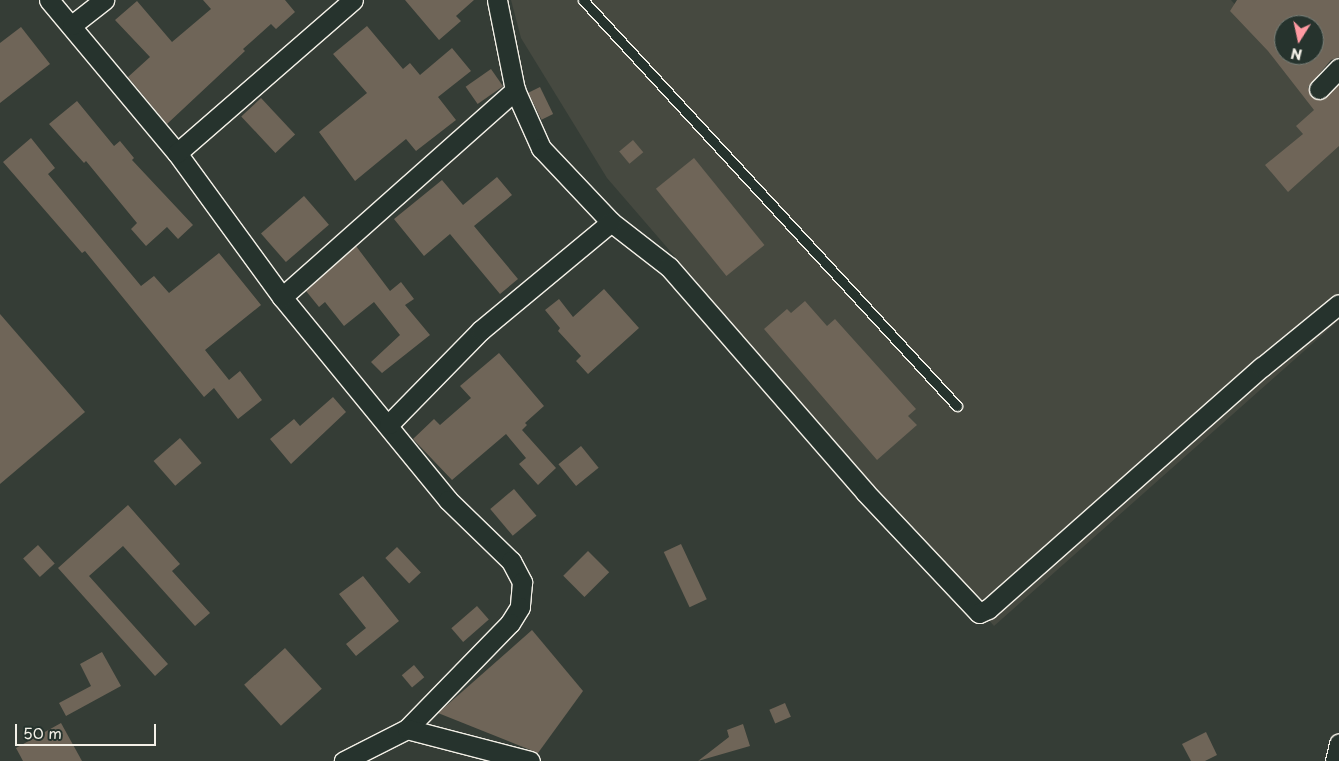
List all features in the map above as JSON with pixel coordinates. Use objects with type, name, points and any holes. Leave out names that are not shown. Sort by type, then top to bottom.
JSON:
[{"type":"street","points":[[49,0],[72,25],[177,153],[282,297],[389,424],[448,500],[511,561],[522,582],[523,594],[520,607],[498,637],[407,729],[344,761]]},
{"type":"street","points":[[72,25],[104,0]]},
{"type":"street","points":[[177,153],[353,0]]},
{"type":"street","points":[[497,0],[515,90],[541,148],[612,222],[669,266],[865,492],[981,613],[1262,367],[1339,304]]},
{"type":"street","points":[[1319,89],[1339,68]]},
{"type":"street","points":[[282,297],[515,90]]},
{"type":"street","points":[[389,424],[481,330],[612,222]]},
{"type":"street","points":[[407,729],[530,761]]},
{"type":"street","points":[[1335,761],[1339,743]]},
{"type":"lane","points":[[583,0],[957,406]]},
{"type":"shaded area","points":[[511,0],[1231,0],[1274,49],[1274,65],[1289,65],[1339,122],[1339,320],[994,626],[607,178],[521,38]]},
{"type":"building","points":[[203,0],[285,0],[295,12],[276,29],[271,24],[167,124],[128,77],[150,57],[115,20],[137,1],[172,42],[211,9]]},
{"type":"building","points":[[405,0],[474,0],[456,16],[461,21],[439,40]]},
{"type":"building","points":[[1237,0],[1339,0],[1339,57],[1331,60],[1308,87],[1312,97],[1322,100],[1339,84],[1339,146],[1288,192],[1265,165],[1303,134],[1296,126],[1314,110],[1279,65],[1324,65],[1324,15],[1274,15],[1274,59],[1230,11]]},
{"type":"building","points":[[367,26],[403,69],[410,63],[420,75],[452,48],[471,71],[438,97],[456,120],[416,151],[406,139],[355,181],[319,132],[367,93],[333,54]]},
{"type":"building","points":[[21,27],[50,64],[0,103],[0,43]]},
{"type":"building","points":[[491,69],[503,86],[478,104],[466,87]]},
{"type":"building","points":[[540,87],[553,114],[541,120],[528,93]]},
{"type":"building","points":[[261,98],[295,135],[275,153],[241,116]]},
{"type":"building","points":[[77,101],[114,146],[120,141],[134,158],[132,160],[193,225],[178,239],[167,227],[146,246],[131,229],[137,223],[86,161],[84,163],[49,124]]},
{"type":"building","points":[[31,138],[55,168],[48,174],[141,286],[154,276],[169,293],[219,253],[261,305],[205,350],[229,380],[240,371],[262,400],[238,419],[214,388],[204,397],[85,251],[82,253],[3,162]]},
{"type":"building","points":[[633,140],[643,152],[629,164],[619,152]]},
{"type":"building","points":[[694,158],[764,245],[726,276],[656,189]]},
{"type":"building","points":[[497,177],[512,195],[474,226],[518,279],[500,294],[450,234],[424,256],[394,219],[442,180],[463,205]]},
{"type":"building","points":[[304,196],[329,225],[286,262],[261,233]]},
{"type":"building","points":[[356,246],[390,291],[401,282],[414,299],[405,305],[430,335],[382,373],[371,362],[400,335],[374,302],[344,326],[325,302],[319,307],[306,291]]},
{"type":"building","points":[[604,289],[639,328],[588,374],[576,361],[581,356],[558,331],[560,328],[545,310],[559,299],[573,317]]},
{"type":"building","points":[[805,301],[827,326],[835,319],[916,409],[908,416],[917,425],[877,460],[764,329],[787,309],[791,313]]},
{"type":"building","points":[[0,314],[85,412],[0,484]]},
{"type":"building","points":[[499,353],[544,406],[525,423],[527,425],[522,430],[556,468],[538,485],[519,464],[526,458],[506,434],[452,480],[413,439],[434,419],[440,425],[471,398],[460,386]]},
{"type":"building","points":[[333,397],[346,412],[291,464],[270,439],[294,419],[300,426]]},
{"type":"building","points":[[180,438],[202,463],[175,486],[154,461]]},
{"type":"building","points":[[581,446],[599,468],[576,486],[558,464]]},
{"type":"building","points":[[514,489],[536,516],[513,536],[490,509]]},
{"type":"building","points":[[128,505],[180,564],[172,571],[210,613],[195,626],[123,546],[89,576],[168,664],[155,676],[58,568]]},
{"type":"building","points":[[681,544],[707,599],[690,607],[664,552]]},
{"type":"building","points":[[38,545],[55,564],[40,577],[23,558]]},
{"type":"building","points":[[397,547],[421,573],[409,584],[385,558]]},
{"type":"building","points":[[588,551],[609,572],[584,597],[563,576]]},
{"type":"building","points":[[363,576],[399,621],[356,656],[346,644],[366,628],[339,594]]},
{"type":"building","points":[[477,606],[489,620],[463,642],[451,628]]},
{"type":"building","points":[[532,630],[583,691],[538,753],[438,713]]},
{"type":"building","points":[[285,648],[322,689],[281,726],[244,685]]},
{"type":"building","points":[[102,652],[121,686],[66,716],[59,703],[91,686],[80,664]]},
{"type":"building","points":[[414,665],[424,677],[412,688],[402,675]]},
{"type":"building","points":[[785,703],[791,717],[775,723],[769,710]]},
{"type":"building","points":[[61,723],[82,761],[23,761],[16,748]]},
{"type":"building","points":[[743,724],[750,746],[698,761],[729,737],[727,730]]},
{"type":"building","points":[[1206,732],[1217,755],[1205,761],[1191,761],[1182,744]]}]
